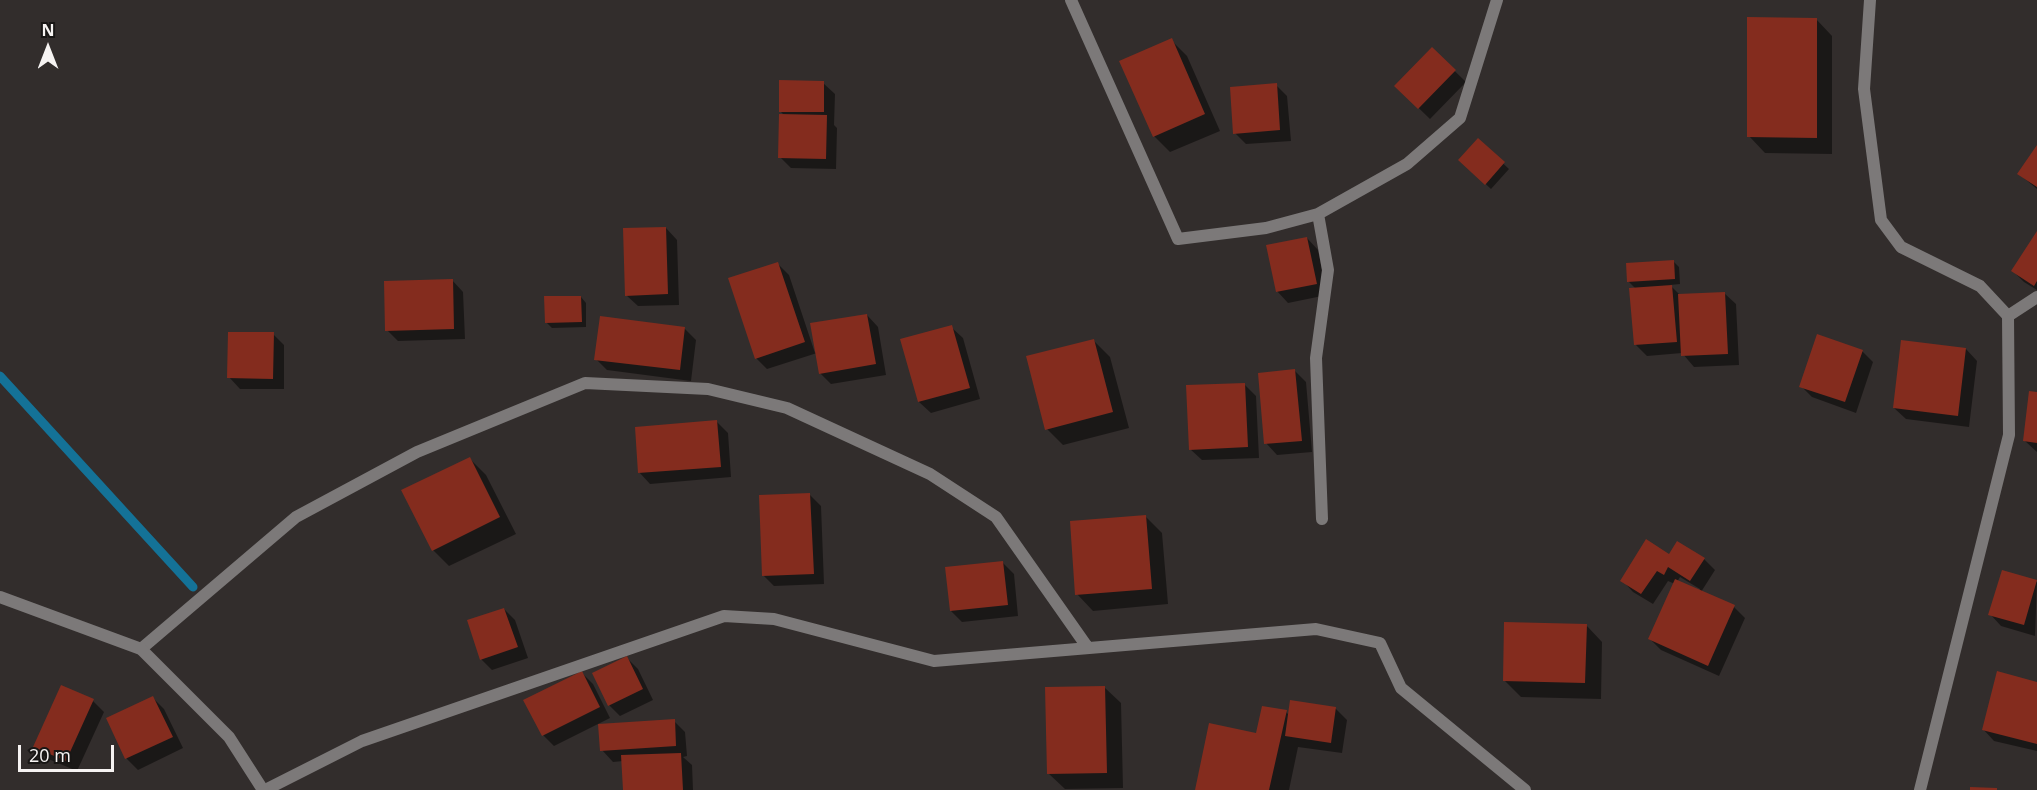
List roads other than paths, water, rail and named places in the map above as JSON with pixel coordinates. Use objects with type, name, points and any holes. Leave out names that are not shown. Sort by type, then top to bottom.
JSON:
[{"type":"street","points":[[1071,0],[1178,239],[1266,228],[1318,214],[1407,164],[1460,118],[1497,0]]},
{"type":"street","points":[[1870,0],[1864,89],[1881,220],[1901,247],[1980,286],[2008,316],[2009,435],[1920,790]]},
{"type":"street","points":[[1318,214],[1328,270],[1316,358],[1322,519]]},
{"type":"street","points":[[2008,316],[2037,297]]},
{"type":"street","points":[[141,649],[296,517],[417,452],[585,383],[708,389],[787,408],[930,474],[996,517],[1088,648]]},
{"type":"street","points":[[0,597],[141,649],[230,737],[264,790],[362,741],[724,616],[774,619],[934,661],[1316,629],[1380,643],[1401,688],[1525,790]]},
{"type":"waterway","points":[[0,376],[193,587]]}]
